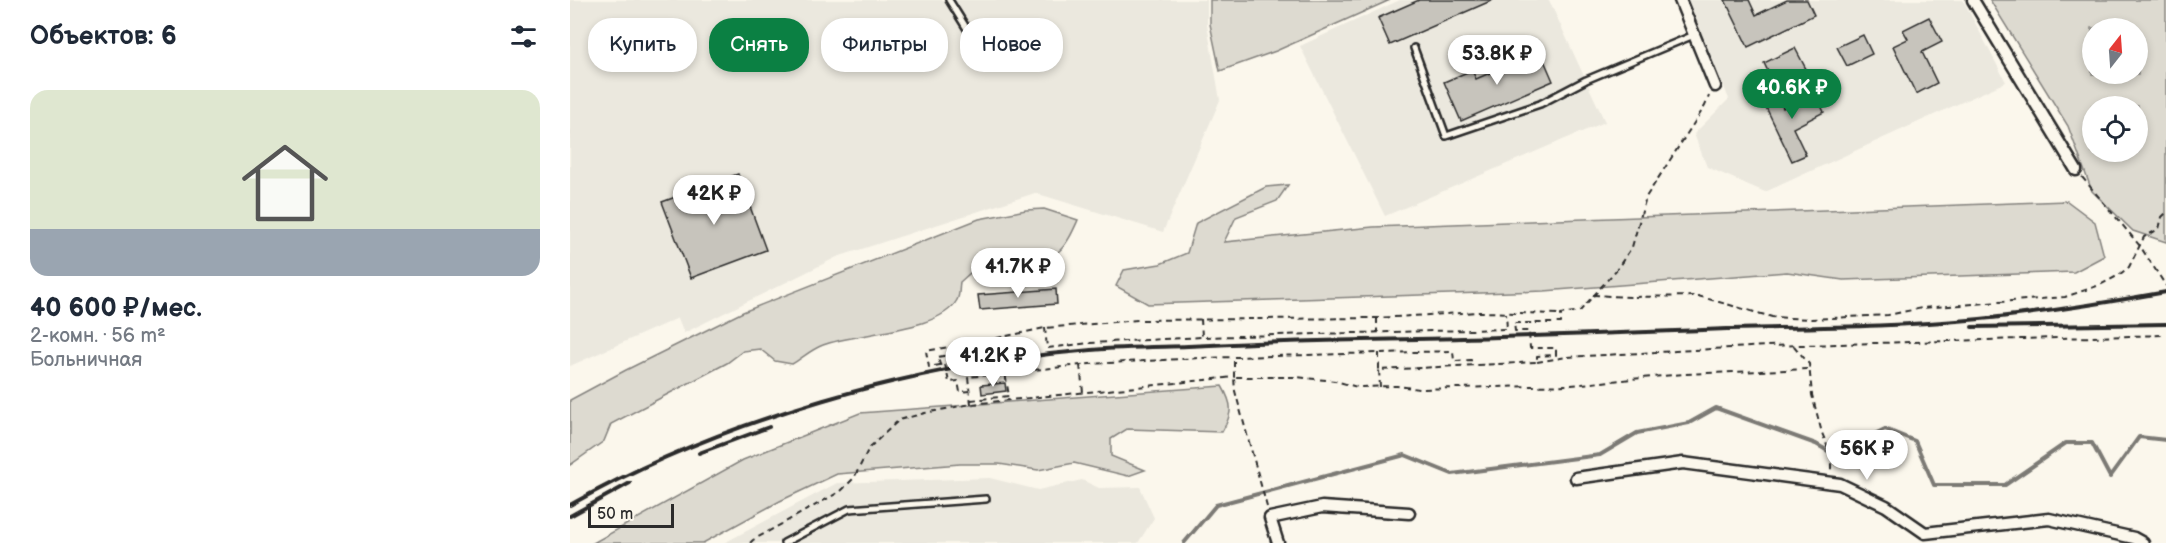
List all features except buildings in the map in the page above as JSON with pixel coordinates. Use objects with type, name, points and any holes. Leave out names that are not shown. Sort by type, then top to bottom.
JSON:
[{"type":"street","points":[[1680,0],[1715,86]]},
{"type":"street","points":[[1973,0],[2076,170]]},
{"type":"street","points":[[1576,478],[1683,463],[1840,484],[1886,506],[1925,532],[2049,519],[2134,538],[2143,543]]},
{"type":"street","points":[[1278,543],[1270,518],[1322,507],[1409,513]]},
{"type":"lane","points":[[949,0],[960,18]]},
{"type":"lane","points":[[1413,48],[1446,136],[1540,104],[1586,80],[1694,34]]},
{"type":"lane","points":[[784,543],[849,509],[986,499]]},
{"type":"path","points":[[970,391],[960,392],[958,381],[949,382],[945,364],[929,367],[926,351],[1044,328],[1138,320],[1377,318],[1479,312],[1561,314],[1580,311],[1617,269],[1632,246],[1646,197],[1715,86]]},
{"type":"path","points":[[2076,170],[2140,246],[2166,286]]},
{"type":"path","points":[[1593,295],[1698,296],[1772,317],[1811,319],[1888,315],[1922,308],[2065,297],[2100,285],[2119,275],[2128,267],[2144,237],[2159,229],[2162,217],[2166,213]]},
{"type":"path","points":[[2159,229],[2166,232]]},
{"type":"path","points":[[1044,328],[1047,348],[1090,343],[1202,337],[1507,329],[1506,314]]},
{"type":"path","points":[[1537,362],[1537,356],[1556,355],[1556,348],[1530,348],[1529,331],[1515,331],[1514,323],[1561,323],[1561,314]]},
{"type":"path","points":[[1201,318],[1202,337]]},
{"type":"path","points":[[1377,318],[1377,332]]},
{"type":"path","points":[[1379,370],[1793,345],[2166,335]]},
{"type":"path","points":[[940,364],[938,357],[969,351],[974,343]]},
{"type":"path","points":[[1793,345],[1809,364],[1812,395],[1822,434],[1831,455],[1830,472],[1840,484]]},
{"type":"path","points":[[971,402],[968,377],[1080,365],[1234,357],[1453,351],[1454,361],[1471,360],[1471,365]]},
{"type":"path","points":[[1379,353],[1380,387]]},
{"type":"path","points":[[1234,357],[1235,391],[1266,503]]},
{"type":"path","points":[[1080,365],[1083,393]]},
{"type":"path","points":[[971,402],[1234,378],[1296,377],[1335,381],[1357,387],[1420,388],[1571,385],[1683,374],[1810,369]]},
{"type":"path","points":[[750,543],[841,491],[854,478],[869,448],[899,420],[971,402],[1009,396],[1005,373]]},
{"type":"shaded area","points":[[570,0],[1207,0],[1207,25],[1220,100],[1163,232],[1035,193],[837,257],[684,333],[678,318],[570,366]]},
{"type":"shaded area","points":[[1210,0],[1390,0],[1276,51],[1220,71],[1210,24]]},
{"type":"shaded area","points":[[1400,0],[1549,0],[1605,122],[1385,216],[1300,46]]},
{"type":"shaded area","points":[[1688,0],[1963,0],[2006,82],[1765,192],[1707,167],[1694,134],[1729,99]]},
{"type":"shaded area","points":[[1990,0],[2166,0],[2166,242],[2133,231],[2092,191],[2068,126]]},
{"type":"shaded area","points":[[1288,185],[1277,201],[1236,217],[1224,242],[1373,227],[2067,201],[2095,222],[2104,256],[2074,272],[1843,280],[1787,272],[1544,291],[1148,304],[1116,286],[1124,270],[1160,264],[1187,253],[1196,223],[1266,187]]},
{"type":"shaded area","points":[[1044,209],[1078,220],[1067,242],[1058,252],[1038,260],[984,266],[975,270],[960,282],[957,300],[948,311],[934,319],[896,330],[823,345],[792,364],[775,361],[760,349],[743,351],[727,363],[611,424],[604,441],[570,465],[570,400],[743,312],[979,219]]},
{"type":"shaded area","points":[[1222,386],[1230,404],[1230,414],[1222,432],[1127,429],[1111,439],[1111,456],[1145,470],[1128,476],[1074,463],[1038,470],[999,464],[960,464],[837,474],[780,501],[703,543],[593,543],[743,460],[860,413]]},
{"type":"shaded area","points":[[990,478],[1038,490],[1082,480],[1099,488],[1140,487],[1154,518],[1138,543],[724,543],[837,483]]},
{"type":"waterway","points":[[1184,543],[1216,505],[1405,455],[1452,474],[1600,455],[1637,433],[1689,423],[1716,408],[1816,444],[1833,454],[1885,429],[1915,441],[1934,485],[2005,485],[2066,443],[2092,443],[2110,477],[2139,437],[2166,440]]},
{"type":"railway","points":[[570,505],[629,474],[691,446],[822,400],[958,368],[1025,357],[1091,350],[1303,341],[1917,324],[2027,314],[2166,292]]},
{"type":"railway","points":[[1972,327],[2166,324]]},
{"type":"railway","points":[[699,453],[769,427]]},
{"type":"railway","points":[[570,516],[630,483]]}]
